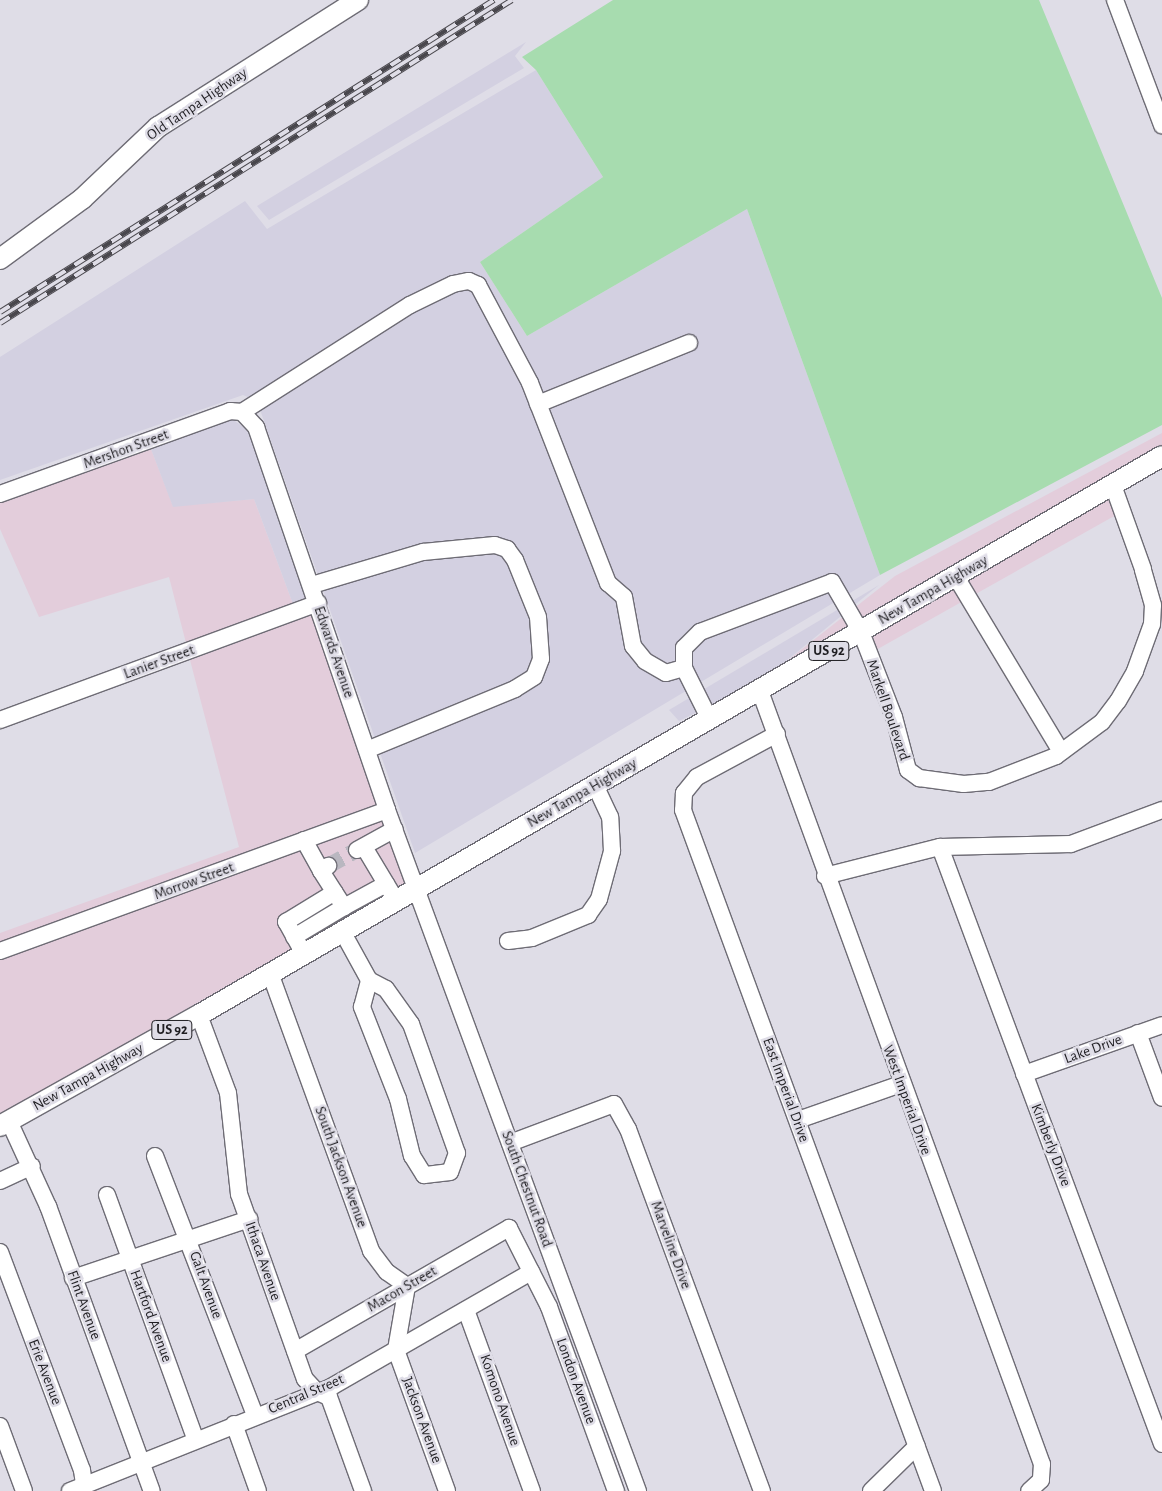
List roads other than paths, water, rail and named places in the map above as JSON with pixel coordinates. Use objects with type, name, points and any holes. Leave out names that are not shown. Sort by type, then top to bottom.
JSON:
[{"type":"main road","name":"Old Tampa Highway","points":[[0,259],[82,199],[158,127],[358,0]]},
{"type":"main road","name":"New Tampa Highway","points":[[5,1123],[199,1016],[270,973],[299,945],[342,931],[390,892],[418,886],[710,720],[1162,456]]},
{"type":"street","points":[[1115,0],[1162,125]]},
{"type":"street","points":[[246,415],[410,304],[469,280],[478,285],[538,404],[608,583],[624,596],[633,646],[645,661],[666,673],[684,668],[710,720]]},
{"type":"street","points":[[538,404],[690,343]]},
{"type":"street","name":"Mershon Street","points":[[0,494],[230,411],[246,415]]},
{"type":"street","name":"Edwards Avenue","points":[[246,415],[312,585],[387,810],[418,886]]},
{"type":"street","name":"Markell Boulevard","points":[[684,668],[684,648],[700,632],[832,582],[861,632],[894,717],[908,770],[919,778],[956,784],[989,782],[1029,770],[1061,752],[1102,722],[1118,701],[1135,671],[1154,615],[1113,485]]},
{"type":"street","points":[[312,585],[423,552],[468,544],[495,545],[507,549],[516,560],[538,616],[541,659],[534,677],[515,689],[367,750]]},
{"type":"street","points":[[956,576],[1061,752]]},
{"type":"street","name":"Lanier Street","points":[[0,720],[318,603]]},
{"type":"street","name":"West Imperial Drive","points":[[760,691],[777,734],[825,876],[1042,1464],[1041,1480],[1029,1491]]},
{"type":"street","name":"East Imperial Drive","points":[[777,734],[697,777],[681,803],[932,1491]]},
{"type":"street","points":[[508,941],[532,938],[588,915],[599,899],[612,850],[610,817],[595,785]]},
{"type":"street","name":"Morrow Street","points":[[0,951],[387,810]]},
{"type":"street","points":[[825,876],[940,847],[1071,844],[1162,810]]},
{"type":"street","points":[[335,892],[286,922],[299,945],[344,907],[390,892],[360,849],[395,829]]},
{"type":"street","points":[[304,840],[325,868],[335,892],[344,907]]},
{"type":"street","name":"Kimberly Drive","points":[[940,847],[1162,1444]]},
{"type":"street","name":"South Chestnut Road","points":[[418,886],[638,1491]]},
{"type":"street","points":[[342,931],[368,980],[386,989],[411,1024],[457,1153],[450,1172],[424,1175],[412,1156],[398,1099],[362,1007],[368,980]]},
{"type":"street","name":"South Jackson Avenue","points":[[270,973],[371,1251],[387,1272],[407,1286]]},
{"type":"street","name":"Ithaca Avenue","points":[[199,1016],[228,1094],[236,1180],[248,1219],[305,1379],[317,1392],[329,1396],[363,1491]]},
{"type":"street","name":"Lake Drive","points":[[1024,1074],[1162,1025]]},
{"type":"street","points":[[1138,1034],[1162,1098]]},
{"type":"street","points":[[798,1120],[901,1084]]},
{"type":"street","name":"Marveline Drive","points":[[510,1143],[614,1104],[628,1129],[762,1491]]},
{"type":"street","name":"Flint Avenue","points":[[5,1123],[32,1166],[152,1491]]},
{"type":"street","name":"Galt Avenue","points":[[155,1156],[255,1416]]},
{"type":"street","points":[[0,1181],[32,1166]]},
{"type":"street","name":"Hartford Avenue","points":[[107,1194],[196,1438]]},
{"type":"street","points":[[74,1278],[189,1241],[248,1219]]},
{"type":"street","name":"Macon Street","points":[[295,1351],[509,1228]]},
{"type":"street","name":"London Avenue","points":[[509,1228],[549,1307],[616,1491]]},
{"type":"street","name":"Erie Avenue","points":[[0,1252],[78,1489]]},
{"type":"street","name":"Central Street","points":[[78,1489],[196,1438],[317,1392],[396,1350],[530,1272]]},
{"type":"street","points":[[396,1350],[407,1286]]},
{"type":"street","name":"Komono Avenue","points":[[466,1310],[532,1491]]},
{"type":"street","name":"Jackson Avenue","points":[[396,1350],[448,1491]]},
{"type":"street","points":[[234,1424],[258,1491]]},
{"type":"street","points":[[0,1426],[24,1491]]},
{"type":"street","points":[[871,1491],[917,1446]]},
{"type":"tunnel","points":[[328,866],[357,850]]},
{"type":"railway","points":[[0,312],[494,0]]},
{"type":"railway","points":[[0,323],[512,0]]}]
